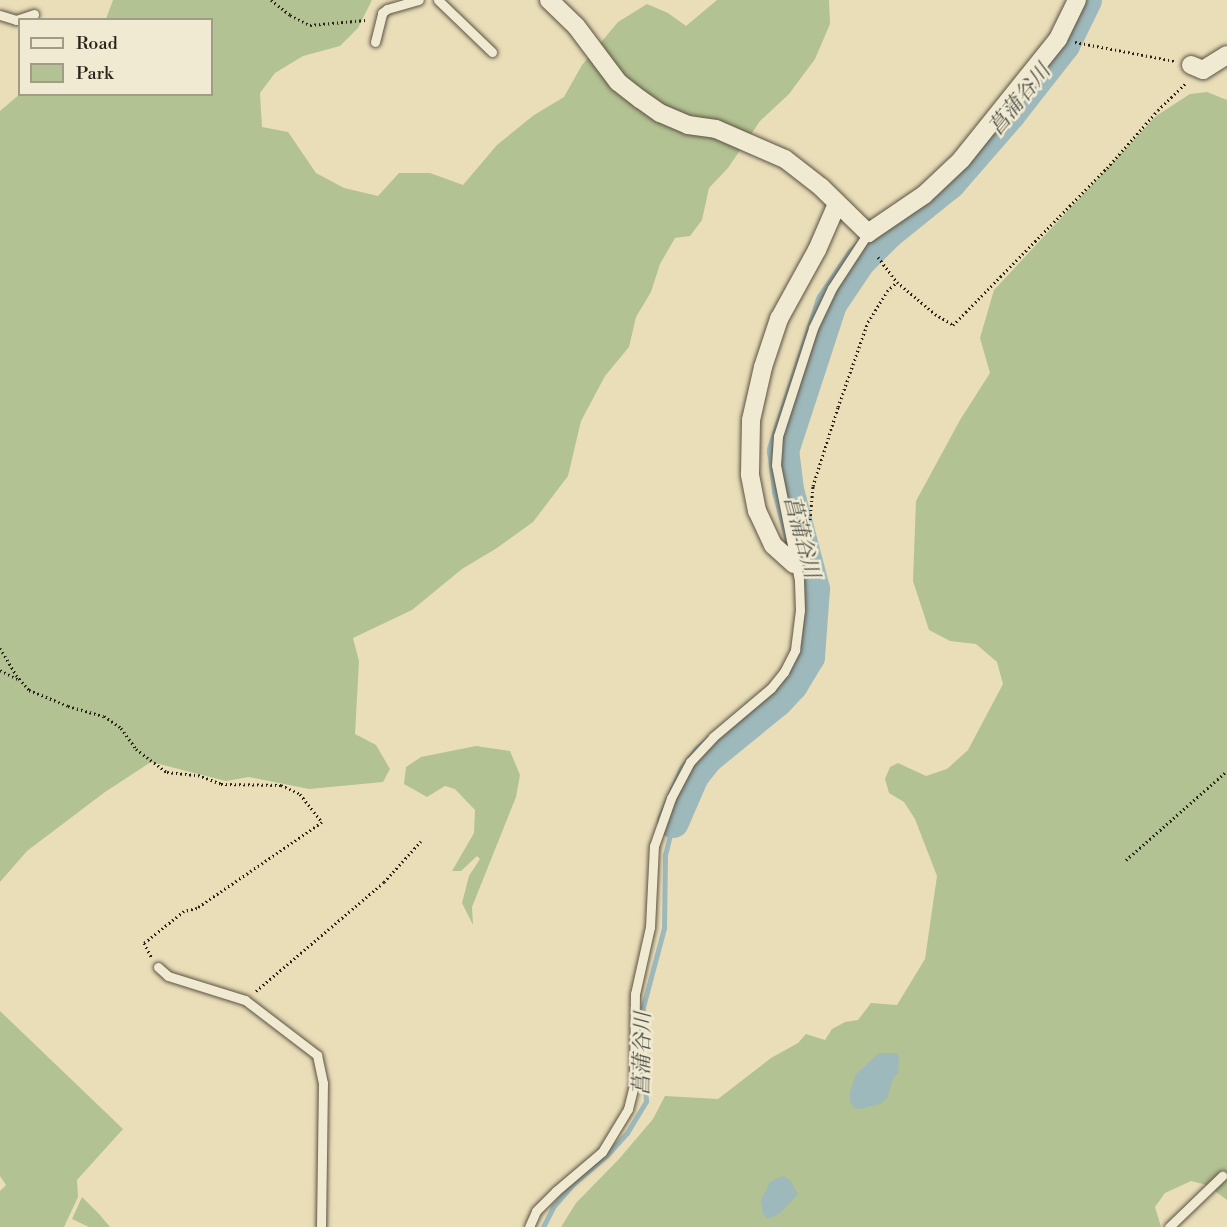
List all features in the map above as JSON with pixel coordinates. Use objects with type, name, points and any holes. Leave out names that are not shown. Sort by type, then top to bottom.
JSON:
[{"type":"street","points":[[549,0],[576,26],[618,82],[640,99],[660,113],[688,125],[716,129],[785,159],[868,233],[924,195],[961,160],[1060,36],[1077,0]]},
{"type":"street","points":[[1197,67],[1227,55]]},
{"type":"street","points":[[794,564],[772,545],[757,512],[750,474],[751,420],[763,367],[779,319],[818,250],[837,204]]},
{"type":"lane","points":[[375,42],[381,19],[387,9],[419,0]]},
{"type":"lane","points":[[438,0],[492,52]]},
{"type":"lane","points":[[22,18],[34,14]]},
{"type":"lane","points":[[0,15],[18,19]]},
{"type":"lane","points":[[529,1227],[537,1212],[556,1191],[602,1152],[628,1109],[634,1085],[634,994],[650,927],[654,846],[660,824],[690,762],[713,737],[750,708],[784,672],[795,650],[800,610],[799,580],[776,465],[778,436],[813,328],[832,288],[868,233]]},
{"type":"lane","points":[[158,967],[168,976],[245,1000],[316,1055],[321,1064],[324,1083],[321,1227]]},
{"type":"lane","points":[[1173,1225],[1222,1176]]},
{"type":"path","points":[[271,0],[290,15],[310,26],[381,19]]},
{"type":"path","points":[[878,257],[897,282],[935,314],[953,325],[1107,168],[1197,67],[1074,42],[1060,36]]},
{"type":"path","points":[[808,542],[813,486],[845,387],[868,322],[887,291],[897,282]]},
{"type":"path","points":[[0,648],[29,690],[68,706],[104,716],[121,728],[136,749],[167,772],[198,775],[221,784],[281,785],[300,794],[322,822],[197,908],[184,911],[144,943],[158,967]]},
{"type":"path","points":[[0,670],[21,681]]},
{"type":"path","points":[[1125,860],[1227,771]]},
{"type":"path","points":[[245,1000],[384,882],[421,841]]},
{"type":"green space","points":[[113,0],[372,0],[358,28],[340,46],[303,56],[275,73],[260,93],[262,127],[288,132],[316,173],[344,188],[378,196],[399,173],[430,173],[463,185],[497,145],[534,115],[564,97],[582,65],[618,22],[647,4],[668,13],[686,26],[717,0],[829,0],[830,24],[815,59],[789,94],[760,121],[728,168],[709,188],[702,220],[690,236],[675,238],[660,264],[651,292],[636,317],[629,347],[605,376],[581,421],[568,476],[533,522],[497,548],[462,569],[412,610],[353,638],[359,661],[355,734],[376,745],[390,769],[383,782],[309,789],[249,777],[226,781],[151,762],[105,792],[27,851],[0,882],[0,111],[18,96],[213,96],[213,18],[106,18]]},
{"type":"green space","points":[[1207,92],[1227,100],[1227,1200],[1207,1185],[1191,1181],[1165,1193],[1155,1207],[1161,1227],[561,1227],[576,1203],[619,1159],[653,1119],[665,1096],[718,1099],[771,1058],[798,1043],[806,1034],[825,1040],[832,1029],[845,1022],[858,1020],[871,1003],[897,1005],[925,959],[937,876],[915,819],[904,802],[889,793],[885,779],[890,767],[898,763],[926,776],[947,769],[968,750],[1003,684],[997,662],[976,644],[950,641],[929,630],[913,581],[916,501],[960,420],[990,373],[980,338],[994,290],[1156,116],[1190,94]]},
{"type":"green space","points":[[476,746],[510,751],[520,775],[516,797],[472,907],[473,925],[462,903],[469,876],[480,859],[477,856],[461,871],[452,871],[474,833],[475,810],[455,789],[445,786],[427,797],[404,784],[406,767],[421,757]]},
{"type":"green space","points":[[0,1011],[123,1129],[77,1180],[78,1197],[64,1227],[0,1227],[0,1191],[6,1185],[0,1176]]},
{"type":"green space","points":[[82,1197],[110,1227],[89,1227],[72,1219]]},
{"type":"water","points":[[879,1053],[896,1053],[899,1057],[898,1073],[892,1080],[888,1097],[880,1104],[854,1108],[850,1101],[850,1092],[856,1074]]},
{"type":"water","points":[[783,1176],[790,1180],[798,1194],[780,1213],[768,1219],[763,1214],[761,1200],[770,1182]]},
{"type":"waterway","name":"菖蒲谷川","points":[[673,822],[693,776],[707,758],[777,701],[792,685],[809,657],[814,589],[788,490],[783,451],[831,304],[860,261],[888,233],[950,183],[1010,114],[1064,45],[1086,0]]},
{"type":"waterway","name":"菖蒲谷川","points":[[543,1227],[553,1207],[573,1184],[607,1155],[627,1133],[646,1101],[642,1048],[643,1007],[664,928],[665,855],[673,822]]}]
